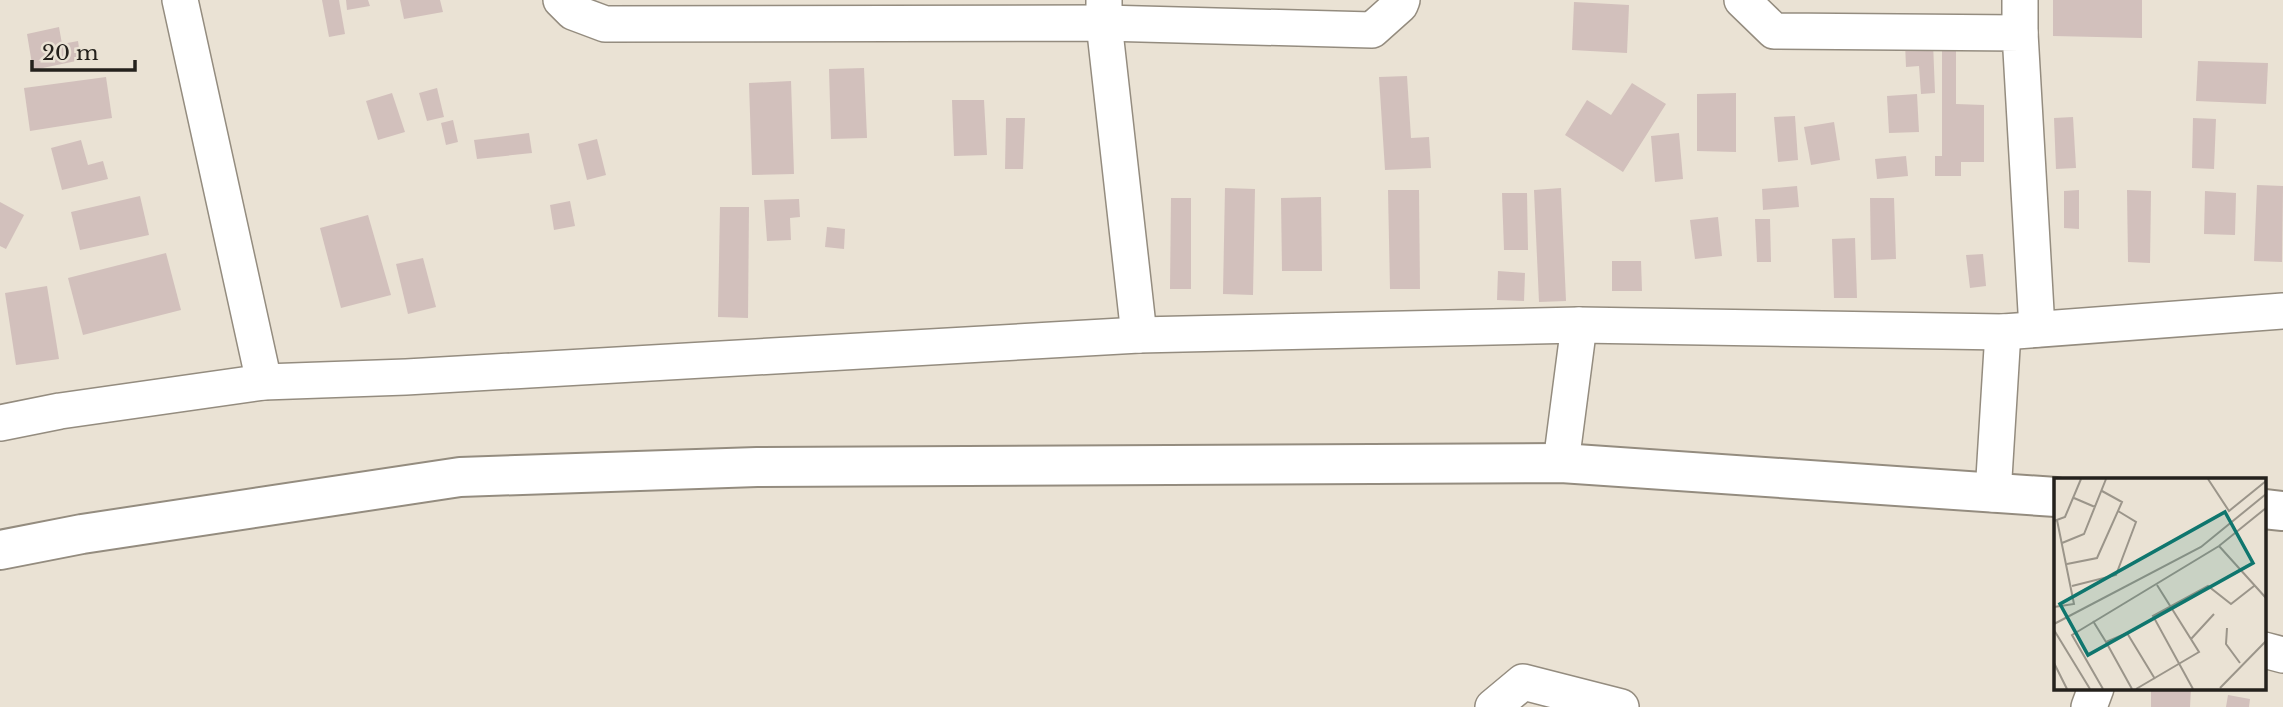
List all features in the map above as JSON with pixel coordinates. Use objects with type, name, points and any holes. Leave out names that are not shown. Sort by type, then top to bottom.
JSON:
[{"type":"street","points":[[180,0],[264,382]]},
{"type":"street","points":[[561,0],[573,12],[605,24],[1104,11],[1372,30],[1400,5],[1402,0]]},
{"type":"street","points":[[1742,0],[1774,31],[2020,17],[2020,331],[1993,494]]},
{"type":"street","points":[[1104,11],[1139,335]]},
{"type":"street","points":[[0,423],[60,411],[264,382],[420,377],[1139,335],[1579,325],[2020,331],[2283,311]]},
{"type":"street","points":[[1561,463],[1579,325]]},
{"type":"street","points":[[0,550],[82,534],[460,477],[757,467],[1561,463],[2054,497]]},
{"type":"street","points":[[2266,651],[2283,655]]},
{"type":"street","points":[[1493,707],[1523,682],[1621,707]]},
{"type":"street","points":[[2089,707],[2095,690]]},
{"type":"building","points":[[322,0],[339,0],[345,34],[329,37]]},
{"type":"building","points":[[346,0],[368,0],[370,6],[347,10]]},
{"type":"building","points":[[400,0],[440,0],[443,12],[404,19]]},
{"type":"building","points":[[2053,0],[2142,0],[2142,38],[2053,36]]},
{"type":"building","points":[[1574,2],[1629,5],[1627,53],[1572,50]]},
{"type":"building","points":[[59,27],[62,44],[78,41],[81,60],[33,70],[27,34]]},
{"type":"building","points":[[1933,42],[1935,93],[1921,94],[1919,66],[1906,67],[1905,43]]},
{"type":"building","points":[[1942,50],[1956,51],[1956,104],[1984,105],[1984,162],[1961,162],[1961,176],[1935,176],[1935,156],[1942,156]]},
{"type":"building","points":[[2198,61],[2268,63],[2266,104],[2196,101]]},
{"type":"building","points":[[864,68],[867,138],[831,139],[829,69]]},
{"type":"building","points":[[1407,76],[1411,138],[1429,137],[1431,168],[1385,170],[1379,77]]},
{"type":"building","points":[[106,77],[112,118],[30,131],[24,88]]},
{"type":"building","points":[[791,81],[794,174],[752,175],[749,83]]},
{"type":"building","points":[[1632,83],[1666,104],[1623,172],[1565,135],[1587,100],[1611,115]]},
{"type":"building","points":[[437,88],[444,117],[427,121],[419,93]]},
{"type":"building","points":[[392,93],[405,132],[378,140],[366,101]]},
{"type":"building","points":[[1736,93],[1736,152],[1697,151],[1697,94]]},
{"type":"building","points":[[1917,94],[1919,132],[1889,133],[1887,96]]},
{"type":"building","points":[[952,100],[984,100],[987,155],[954,156]]},
{"type":"building","points":[[1795,116],[1798,160],[1778,162],[1774,117]]},
{"type":"building","points":[[2073,117],[2076,168],[2056,169],[2054,118]]},
{"type":"building","points":[[1006,118],[1025,118],[1023,169],[1005,169]]},
{"type":"building","points":[[2193,118],[2216,119],[2214,169],[2192,168]]},
{"type":"building","points":[[453,120],[458,142],[446,145],[441,123]]},
{"type":"building","points":[[1834,122],[1840,160],[1811,165],[1804,127]]},
{"type":"building","points":[[529,133],[532,153],[477,159],[474,140]]},
{"type":"building","points":[[1679,133],[1683,179],[1655,182],[1651,136]]},
{"type":"building","points":[[597,139],[606,175],[587,180],[578,144]]},
{"type":"building","points":[[81,140],[88,165],[103,161],[108,179],[62,190],[51,148]]},
{"type":"building","points":[[1906,156],[1908,176],[1877,179],[1875,159]]},
{"type":"building","points":[[2257,185],[2283,186],[2282,262],[2254,261]]},
{"type":"building","points":[[1797,186],[1799,207],[1763,210],[1762,189]]},
{"type":"building","points":[[1225,188],[1255,189],[1253,295],[1223,294]]},
{"type":"building","points":[[1561,188],[1566,301],[1539,302],[1534,190]]},
{"type":"building","points":[[1388,190],[1419,190],[1420,289],[1390,289]]},
{"type":"building","points":[[2079,190],[2079,229],[2064,228],[2064,191]]},
{"type":"building","points":[[2127,190],[2151,191],[2150,263],[2128,262]]},
{"type":"building","points":[[2205,191],[2236,193],[2235,235],[2204,234]]},
{"type":"building","points":[[1502,193],[1527,193],[1528,250],[1504,250]]},
{"type":"building","points":[[140,196],[149,235],[80,250],[71,212]]},
{"type":"building","points":[[1321,197],[1322,271],[1282,271],[1281,198]]},
{"type":"building","points":[[1171,198],[1191,198],[1191,289],[1170,289]]},
{"type":"building","points":[[1870,198],[1894,198],[1896,259],[1871,260]]},
{"type":"building","points":[[799,199],[800,217],[790,218],[791,240],[767,241],[764,200]]},
{"type":"building","points":[[570,201],[575,226],[554,230],[550,205]]},
{"type":"building","points":[[0,202],[24,215],[6,249],[0,246]]},
{"type":"building","points":[[720,207],[749,207],[748,318],[718,317]]},
{"type":"building","points":[[368,215],[391,295],[341,308],[320,228]]},
{"type":"building","points":[[1718,217],[1722,256],[1695,259],[1690,220]]},
{"type":"building","points":[[1755,219],[1770,219],[1771,262],[1757,262]]},
{"type":"building","points":[[827,227],[845,229],[844,249],[825,247]]},
{"type":"building","points":[[1855,238],[1857,298],[1834,298],[1832,239]]},
{"type":"building","points":[[166,253],[181,310],[83,335],[68,278]]},
{"type":"building","points":[[1983,254],[1986,286],[1970,288],[1966,255]]},
{"type":"building","points":[[423,258],[436,307],[408,314],[396,264]]},
{"type":"building","points":[[1612,261],[1641,261],[1642,291],[1612,291]]},
{"type":"building","points":[[1498,271],[1525,273],[1524,301],[1497,300]]},
{"type":"building","points":[[47,286],[59,359],[16,365],[5,293]]},
{"type":"building","points":[[2151,690],[2191,690],[2190,707],[2151,707]]},
{"type":"building","points":[[2228,695],[2250,699],[2249,707],[2226,707]]}]
